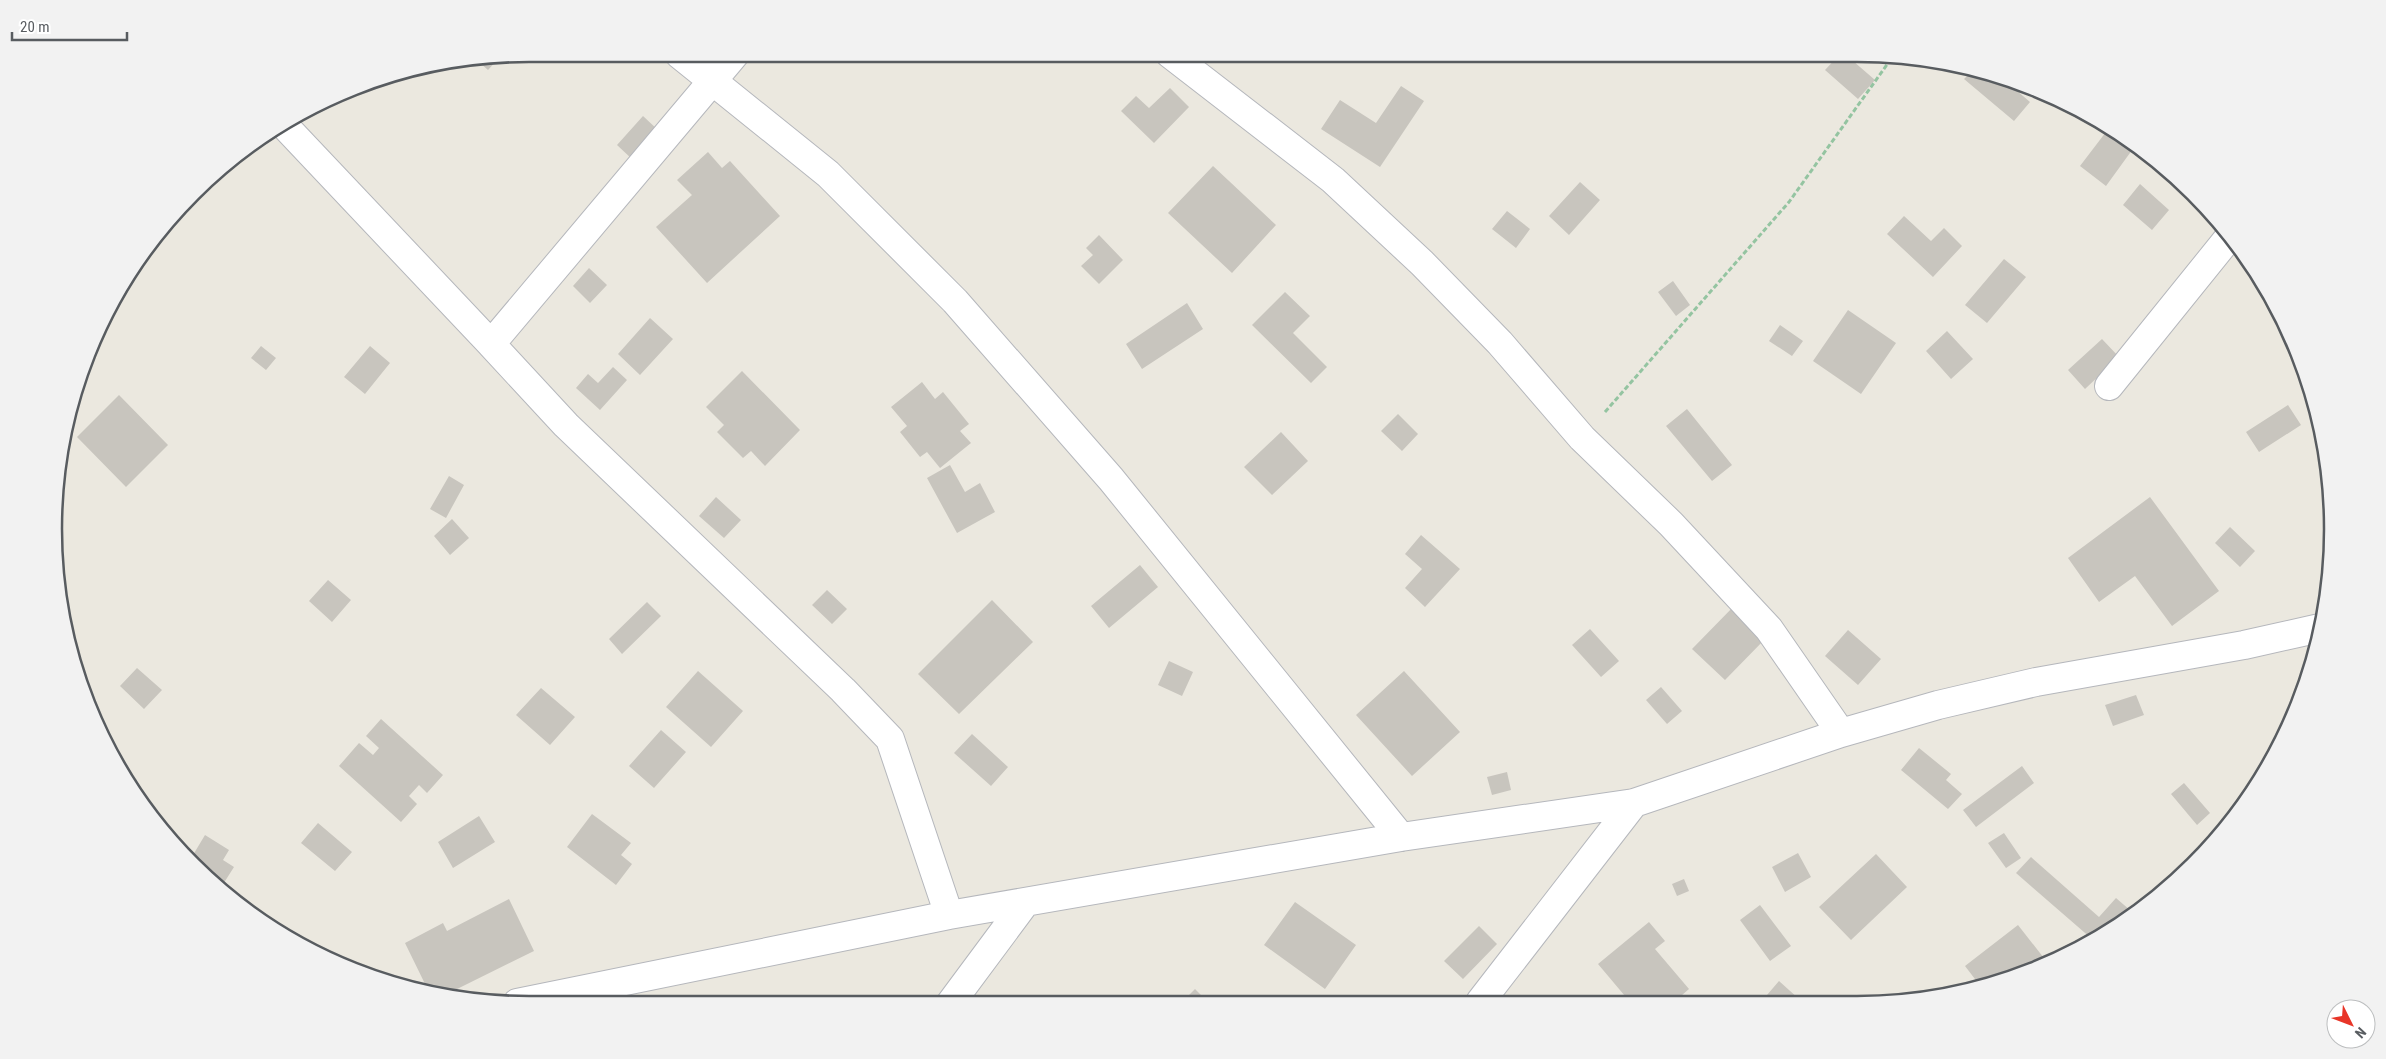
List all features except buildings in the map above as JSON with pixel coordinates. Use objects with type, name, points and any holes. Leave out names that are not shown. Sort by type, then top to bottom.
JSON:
[{"type":"street","points":[[688,62],[828,174],[955,300],[1111,479],[1401,837]]},
{"type":"street","points":[[491,344],[729,62]]},
{"type":"street","points":[[1180,62],[1333,180],[1378,220],[1500,343],[1582,438],[1672,524],[1769,629],[1841,733]]},
{"type":"street","points":[[288,130],[566,425],[843,690],[890,739],[949,916]]},
{"type":"street","points":[[2109,386],[2225,242]]},
{"type":"street","points":[[552,996],[949,916],[1401,837],[1634,803],[1841,733],[1938,705],[2036,682],[2244,645],[2313,630]]},
{"type":"street","points":[[1485,996],[1634,803]]},
{"type":"street","points":[[956,996],[1025,903]]},
{"type":"path","points":[[1582,438],[1789,202],[1888,63]]}]
